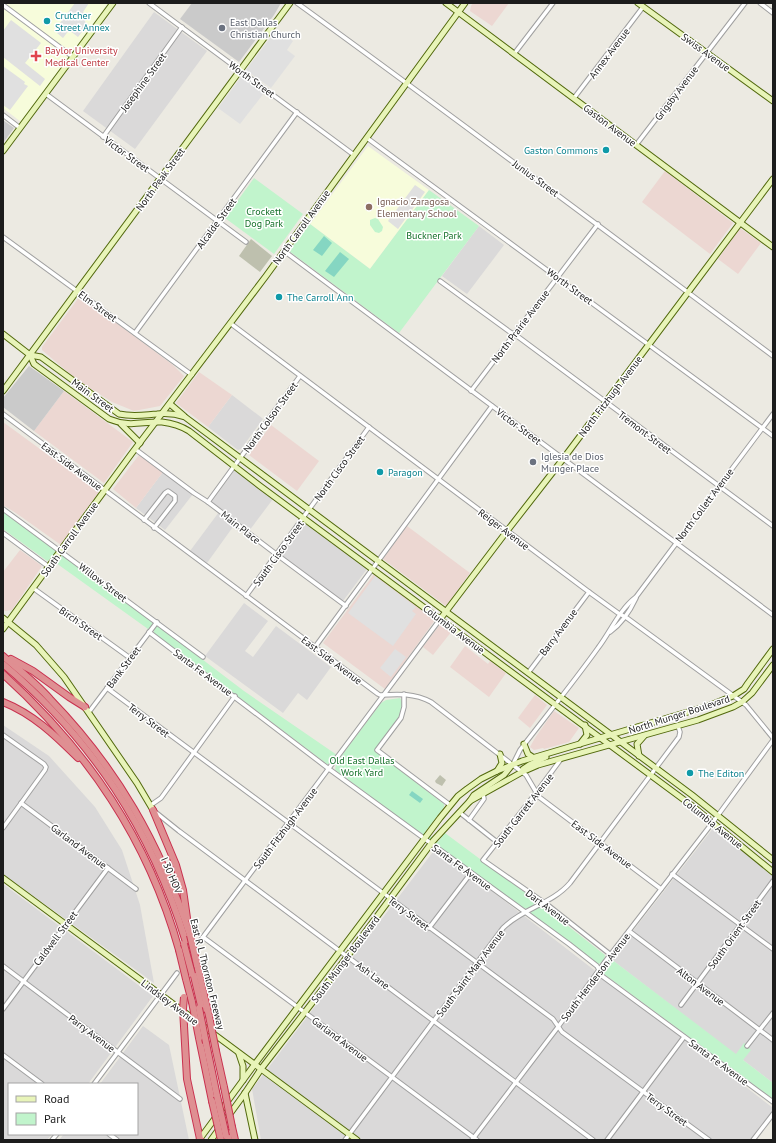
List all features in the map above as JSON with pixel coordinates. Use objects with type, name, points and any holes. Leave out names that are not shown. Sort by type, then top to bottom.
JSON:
[{"type":"highway","points":[[3,655],[33,671],[87,710]]},
{"type":"highway","name":"East R L Thornton Freeway","points":[[3,655],[50,698],[92,747],[115,778],[140,818],[161,860],[190,935],[198,965],[236,1140]]},
{"type":"highway","name":"I 30 HOV","points":[[3,664],[34,691],[92,755],[115,787],[153,856],[172,901],[185,943],[228,1137]]},
{"type":"highway","name":"I 30 HOV","points":[[3,667],[41,701],[68,731],[95,764],[120,800],[158,871],[185,943]]},
{"type":"highway","points":[[3,674],[63,733],[101,782],[126,822],[147,863],[165,906],[179,950],[192,1002],[221,1140]]},
{"type":"highway","points":[[3,702],[25,712],[45,727],[101,782]]},
{"type":"highway","points":[[152,808],[170,849],[183,890],[190,935]]},
{"type":"highway","points":[[186,979],[183,1009],[187,1079],[200,1140]]},
{"type":"main road","points":[[3,151],[113,3]]},
{"type":"main road","name":"North Peak Street","points":[[3,391],[290,3]]},
{"type":"main road","name":"Gaston Avenue","points":[[446,3],[773,247]]},
{"type":"main road","name":"North Carroll Avenue","points":[[135,449],[284,251],[464,3]]},
{"type":"main road","name":"Swiss Avenue","points":[[638,3],[773,102]]},
{"type":"main road","name":"North Fitzhugh Avenue","points":[[441,618],[507,530],[563,459],[773,179]]},
{"type":"main road","name":"Main Street","points":[[3,334],[30,355],[41,357],[119,414],[126,416],[162,414]]},
{"type":"main road","name":"Main Street","points":[[30,355],[34,364],[109,419],[121,424]]},
{"type":"main road","points":[[95,408],[100,401]]},
{"type":"main road","name":"Columbia Avenue","points":[[170,404],[308,510],[378,560],[560,698],[656,768],[718,815],[773,860]]},
{"type":"main road","points":[[162,414],[185,416]]},
{"type":"main road","name":"Columbia Avenue","points":[[121,424],[135,425],[155,422],[171,424],[189,431],[602,738],[713,822],[773,872]]},
{"type":"main road","points":[[121,424],[140,443]]},
{"type":"main road","name":"South Carroll Avenue","points":[[3,629],[135,449]]},
{"type":"main road","points":[[3,618],[36,645],[64,677],[137,783],[152,808]]},
{"type":"main road","points":[[489,654],[494,648]]},
{"type":"main road","name":"North Munger Boulevard","points":[[611,735],[712,705],[733,696],[744,688],[773,649]]},
{"type":"main road","name":"North Munger Boulevard","points":[[620,742],[678,726],[724,711],[742,702],[756,689],[773,665]]},
{"type":"main road","points":[[577,746],[587,735],[585,726]]},
{"type":"main road","name":"South Munger Boulevard","points":[[200,1140],[243,1080],[450,805],[467,789],[481,779],[513,764],[611,735]]},
{"type":"main road","points":[[639,756],[637,744],[645,735]]},
{"type":"main road","name":"South Munger Boulevard","points":[[212,1139],[261,1069],[348,956],[430,843],[459,812],[483,793],[522,772],[620,742]]},
{"type":"main road","points":[[524,744],[528,754],[534,758]]},
{"type":"main road","points":[[497,771],[502,763],[500,754]]},
{"type":"main road","points":[[522,772],[529,765],[546,758],[549,754]]},
{"type":"main road","points":[[470,802],[474,795],[504,775],[513,764]]},
{"type":"main road","name":"Lindsley Avenue","points":[[3,878],[357,1140]]},
{"type":"main road","points":[[238,1053],[244,1066],[243,1080]]},
{"type":"main road","points":[[245,1093],[256,1140]]},
{"type":"street","name":"Worth Street","points":[[149,3],[354,155]]},
{"type":"street","name":"Junius Street","points":[[297,3],[407,82],[773,356]]},
{"type":"street","points":[[514,54],[553,3]]},
{"type":"street","name":"Grigsby Avenue","points":[[636,144],[745,3]]},
{"type":"street","points":[[760,3],[773,13]]},
{"type":"street","points":[[3,5],[73,57]]},
{"type":"street","name":"Annex Avenue","points":[[574,98],[643,7]]},
{"type":"street","name":"Josephine Street","points":[[103,137],[182,27]]},
{"type":"street","name":"Victor Street","points":[[46,94],[246,242]]},
{"type":"street","name":"Alcalde Street","points":[[135,333],[297,112]]},
{"type":"street","points":[[3,115],[20,128]]},
{"type":"street","name":"Worth Street","points":[[367,138],[773,436]]},
{"type":"street","name":"North Prairie Avenue","points":[[471,391],[598,224]]},
{"type":"street","name":"Elm Street","points":[[3,237],[192,375]]},
{"type":"street","name":"Victor Street","points":[[284,251],[773,615]]},
{"type":"street","name":"Tremont Street","points":[[440,281],[773,526]]},
{"type":"street","name":"Reiger Avenue","points":[[230,323],[589,592],[742,702],[750,709],[773,739]]},
{"type":"street","name":"North Colson Street","points":[[208,502],[300,376]]},
{"type":"street","points":[[315,647],[492,406]]},
{"type":"street","name":"East Side Avenue","points":[[3,414],[378,694],[404,694],[419,697],[431,702],[526,775],[536,793],[540,797],[661,889]]},
{"type":"street","name":"North Collett Avenue","points":[[513,764],[516,756],[524,744],[609,633],[616,627],[632,606],[636,597],[773,414]]},
{"type":"street","name":"North Cisco Street","points":[[308,510],[369,427]]},
{"type":"street","name":"Main Place","points":[[135,449],[346,606]]},
{"type":"street","points":[[144,520],[168,491],[174,496],[174,501],[154,528]]},
{"type":"street","name":"Willow Street","points":[[3,509],[203,657]]},
{"type":"street","name":"South Cisco Street","points":[[246,596],[308,510]]},
{"type":"street","points":[[3,533],[49,567]]},
{"type":"street","name":"Birch Street","points":[[33,588],[130,658]]},
{"type":"street","name":"Barry Avenue","points":[[528,673],[589,592]]},
{"type":"street","name":"North Collett Avenue","points":[[609,633],[612,625],[620,614],[636,597]]},
{"type":"street","name":"South Fitzhugh Avenue","points":[[200,941],[441,618]]},
{"type":"street","name":"Bank Street","points":[[87,710],[107,688],[157,622]]},
{"type":"street","name":"Santa Fe Avenue","points":[[149,632],[329,769],[597,966],[602,976],[773,1102]]},
{"type":"street","name":"Terry Street","points":[[107,688],[389,899],[553,1019],[562,1032],[709,1140]]},
{"type":"street","points":[[404,694],[404,707],[401,718],[377,750],[450,805]]},
{"type":"street","points":[[152,808],[161,798],[235,696]]},
{"type":"street","name":"South Saint Mary Avenue","points":[[345,1140],[503,928],[524,912],[543,903],[565,889],[679,736],[678,726]]},
{"type":"street","points":[[3,735],[44,764],[46,767],[21,803],[6,820],[3,828]]},
{"type":"street","name":"South Henderson Avenue","points":[[474,1139],[599,970],[713,822],[773,739]]},
{"type":"street","name":"South Garrett Avenue","points":[[483,860],[561,759]]},
{"type":"street","points":[[469,820],[484,799],[483,793]]},
{"type":"street","name":"Garland Avenue","points":[[21,803],[136,889]]},
{"type":"street","name":"Ash Lane","points":[[152,808],[179,831],[593,1140]]},
{"type":"street","points":[[459,812],[497,842]]},
{"type":"street","name":"Dart Avenue","points":[[483,860],[548,906],[611,955]]},
{"type":"street","name":"Caldwell Street","points":[[3,1009],[108,868]]},
{"type":"street","points":[[429,928],[471,873]]},
{"type":"street","points":[[672,874],[773,949]]},
{"type":"street","name":"South Orient Street","points":[[681,1005],[773,881]]},
{"type":"street","name":"Alton Avenue","points":[[629,931],[773,1040]]},
{"type":"street","name":"Garland Avenue","points":[[203,937],[474,1139]]},
{"type":"street","name":"Parry Avenue","points":[[3,966],[180,1100]]},
{"type":"street","points":[[95,1083],[177,973]]},
{"type":"street","points":[[747,1046],[773,1013]]},
{"type":"street","points":[[607,1140],[684,1037]]},
{"type":"street","points":[[3,1055],[41,1083]]},
{"type":"street","points":[[753,1140],[773,1114]]},
{"type":"shaded area","name":"Baylor University Medical Center","points":[[3,3],[108,3],[21,122],[3,108]]},
{"type":"shaded area","points":[[75,3],[89,3],[83,12],[86,16],[85,22],[88,24],[78,37],[69,30],[63,38],[57,33],[60,29],[57,27]]},
{"type":"shaded area","points":[[192,3],[281,3],[274,15],[239,62],[180,19]]},
{"type":"shaded area","points":[[473,3],[509,3],[492,26],[470,11]]},
{"type":"shaded area","points":[[154,12],[207,51],[135,149],[83,111]]},
{"type":"shaded area","points":[[11,20],[41,43],[25,63],[45,79],[40,86],[3,57],[3,31]]},
{"type":"shaded area","points":[[277,29],[293,41],[287,50],[295,56],[271,88],[246,70]]},
{"type":"shaded area","points":[[3,66],[25,82],[24,84],[28,86],[10,110],[3,105]]},
{"type":"shaded area","points":[[242,76],[264,93],[240,124],[218,108]]},
{"type":"shaded area","points":[[3,120],[14,128],[3,143]]},
{"type":"shaded area","name":"Ignacio Zaragosa Elementary School","points":[[368,146],[429,190],[370,269],[310,224]]},
{"type":"shaded area","points":[[665,171],[733,223],[710,254],[642,202]]},
{"type":"shaded area","points":[[415,185],[425,192],[398,229],[388,221]]},
{"type":"shaded area","points":[[479,226],[504,245],[467,294],[442,276]]},
{"type":"shaded area","points":[[740,228],[761,243],[738,274],[718,259]]},
{"type":"shaded area","points":[[251,239],[272,256],[260,272],[239,256]]},
{"type":"shaded area","points":[[80,296],[173,365],[184,376],[160,406],[134,411],[112,402],[76,379],[42,350],[42,347]]},
{"type":"shaded area","points":[[29,366],[64,391],[34,431],[3,407],[3,398]]},
{"type":"shaded area","points":[[199,372],[232,395],[208,427],[176,403]]},
{"type":"shaded area","points":[[64,391],[133,442],[104,483],[34,431]]},
{"type":"shaded area","points":[[232,395],[263,419],[241,449],[238,450],[208,427]]},
{"type":"shaded area","points":[[3,422],[99,492],[61,545],[3,505]]},
{"type":"shaded area","points":[[271,425],[319,461],[297,491],[249,455]]},
{"type":"shaded area","points":[[139,455],[163,472],[136,508],[113,489]]},
{"type":"shaded area","points":[[235,470],[273,499],[249,531],[211,502]]},
{"type":"shaded area","points":[[163,472],[193,494],[165,530],[136,508]]},
{"type":"shaded area","points":[[219,512],[235,524],[207,563],[190,551]]},
{"type":"shaded area","points":[[304,523],[367,569],[343,601],[280,554]]},
{"type":"shaded area","points":[[407,526],[470,573],[446,606],[383,559]]},
{"type":"shaded area","points":[[20,550],[42,566],[12,610],[5,611],[3,609],[3,572]]},
{"type":"shaded area","points":[[374,574],[435,620],[385,689],[323,643]]},
{"type":"shaded area","points":[[375,576],[416,607],[412,611],[416,614],[393,646],[348,613]]},
{"type":"shaded area","points":[[244,603],[268,621],[245,651],[253,657],[276,626],[331,667],[307,700],[298,693],[283,713],[205,656]]},
{"type":"shaded area","points":[[441,623],[452,631],[433,655],[423,647]]},
{"type":"shaded area","points":[[465,646],[488,664],[490,661],[506,673],[489,697],[450,667]]},
{"type":"shaded area","points":[[395,649],[406,657],[391,677],[380,668]]},
{"type":"shaded area","points":[[535,695],[547,705],[530,728],[518,718]]},
{"type":"shaded area","points":[[554,711],[579,728],[569,742],[544,749],[534,750],[530,747]]},
{"type":"shaded area","points":[[3,725],[49,756],[95,807],[122,850],[140,905],[154,983],[3,874]]},
{"type":"shaded area","points":[[440,775],[446,780],[442,786],[435,781]]},
{"type":"shaded area","points":[[714,827],[773,873],[773,1083],[743,1060],[744,1044],[736,1055],[611,959]]},
{"type":"shaded area","points":[[436,848],[773,1108],[773,1111],[751,1140],[261,1140],[252,1089]]},
{"type":"shaded area","points":[[3,884],[153,996],[89,1083],[8,1083],[8,1135],[51,1135],[47,1140],[3,1140]]},
{"type":"shaded area","points":[[143,1026],[169,1045],[189,1140],[59,1140],[63,1135],[138,1135],[138,1083],[101,1083]]},
{"type":"green space","name":"Crockett Dog Park","points":[[254,178],[303,214],[274,254],[225,218]]},
{"type":"green space","name":"Buckner Park","points":[[429,190],[479,226],[399,333],[289,251],[310,224],[370,269]]},
{"type":"green space","points":[[375,218],[378,219],[383,227],[382,231],[379,233],[375,232],[370,225],[370,220]]},
{"type":"green space","points":[[324,236],[332,243],[322,256],[313,250]]},
{"type":"green space","points":[[340,252],[349,259],[334,277],[325,271]]},
{"type":"green space","name":"Old East Dallas Work Yard","points":[[3,512],[55,550],[56,553],[54,555],[60,557],[63,555],[244,691],[337,755],[334,758],[339,759],[381,703],[386,700],[400,698],[402,704],[399,718],[375,751],[444,804],[444,807],[425,832],[438,842],[445,833],[534,899],[535,903],[532,906],[536,908],[542,905],[545,906],[554,915],[605,955],[604,960],[608,962],[611,959],[736,1054],[744,1043],[751,1050],[743,1060],[773,1083],[773,1099],[604,974],[605,966],[601,963],[598,964],[531,915],[531,911],[527,908],[524,909],[335,770],[336,764],[331,762],[327,764],[154,633],[151,628],[148,629],[56,563],[57,561],[51,559],[47,561],[3,529]]},
{"type":"green space","points":[[412,791],[423,799],[420,803],[409,795]]},
{"type":"tunnel","points":[[188,958],[200,941]]},
{"type":"place","name":"Crutcher Street Annex","points":[[47,21]]},
{"type":"place","name":"East Dallas Christian Church","points":[[222,28]]},
{"type":"place","name":"Baylor University Medical Center","points":[[36,56]]},
{"type":"place","name":"Gaston Commons","points":[[606,150]]},
{"type":"place","name":"Ignacio Zaragosa Elementary School","points":[[369,207]]},
{"type":"place","name":"The Carroll Ann","points":[[279,297]]},
{"type":"place","name":"Iglesia de Dios Munger Place","points":[[533,462]]},
{"type":"place","name":"Paragon","points":[[380,472]]},
{"type":"place","name":"The Editon","points":[[690,773]]}]
